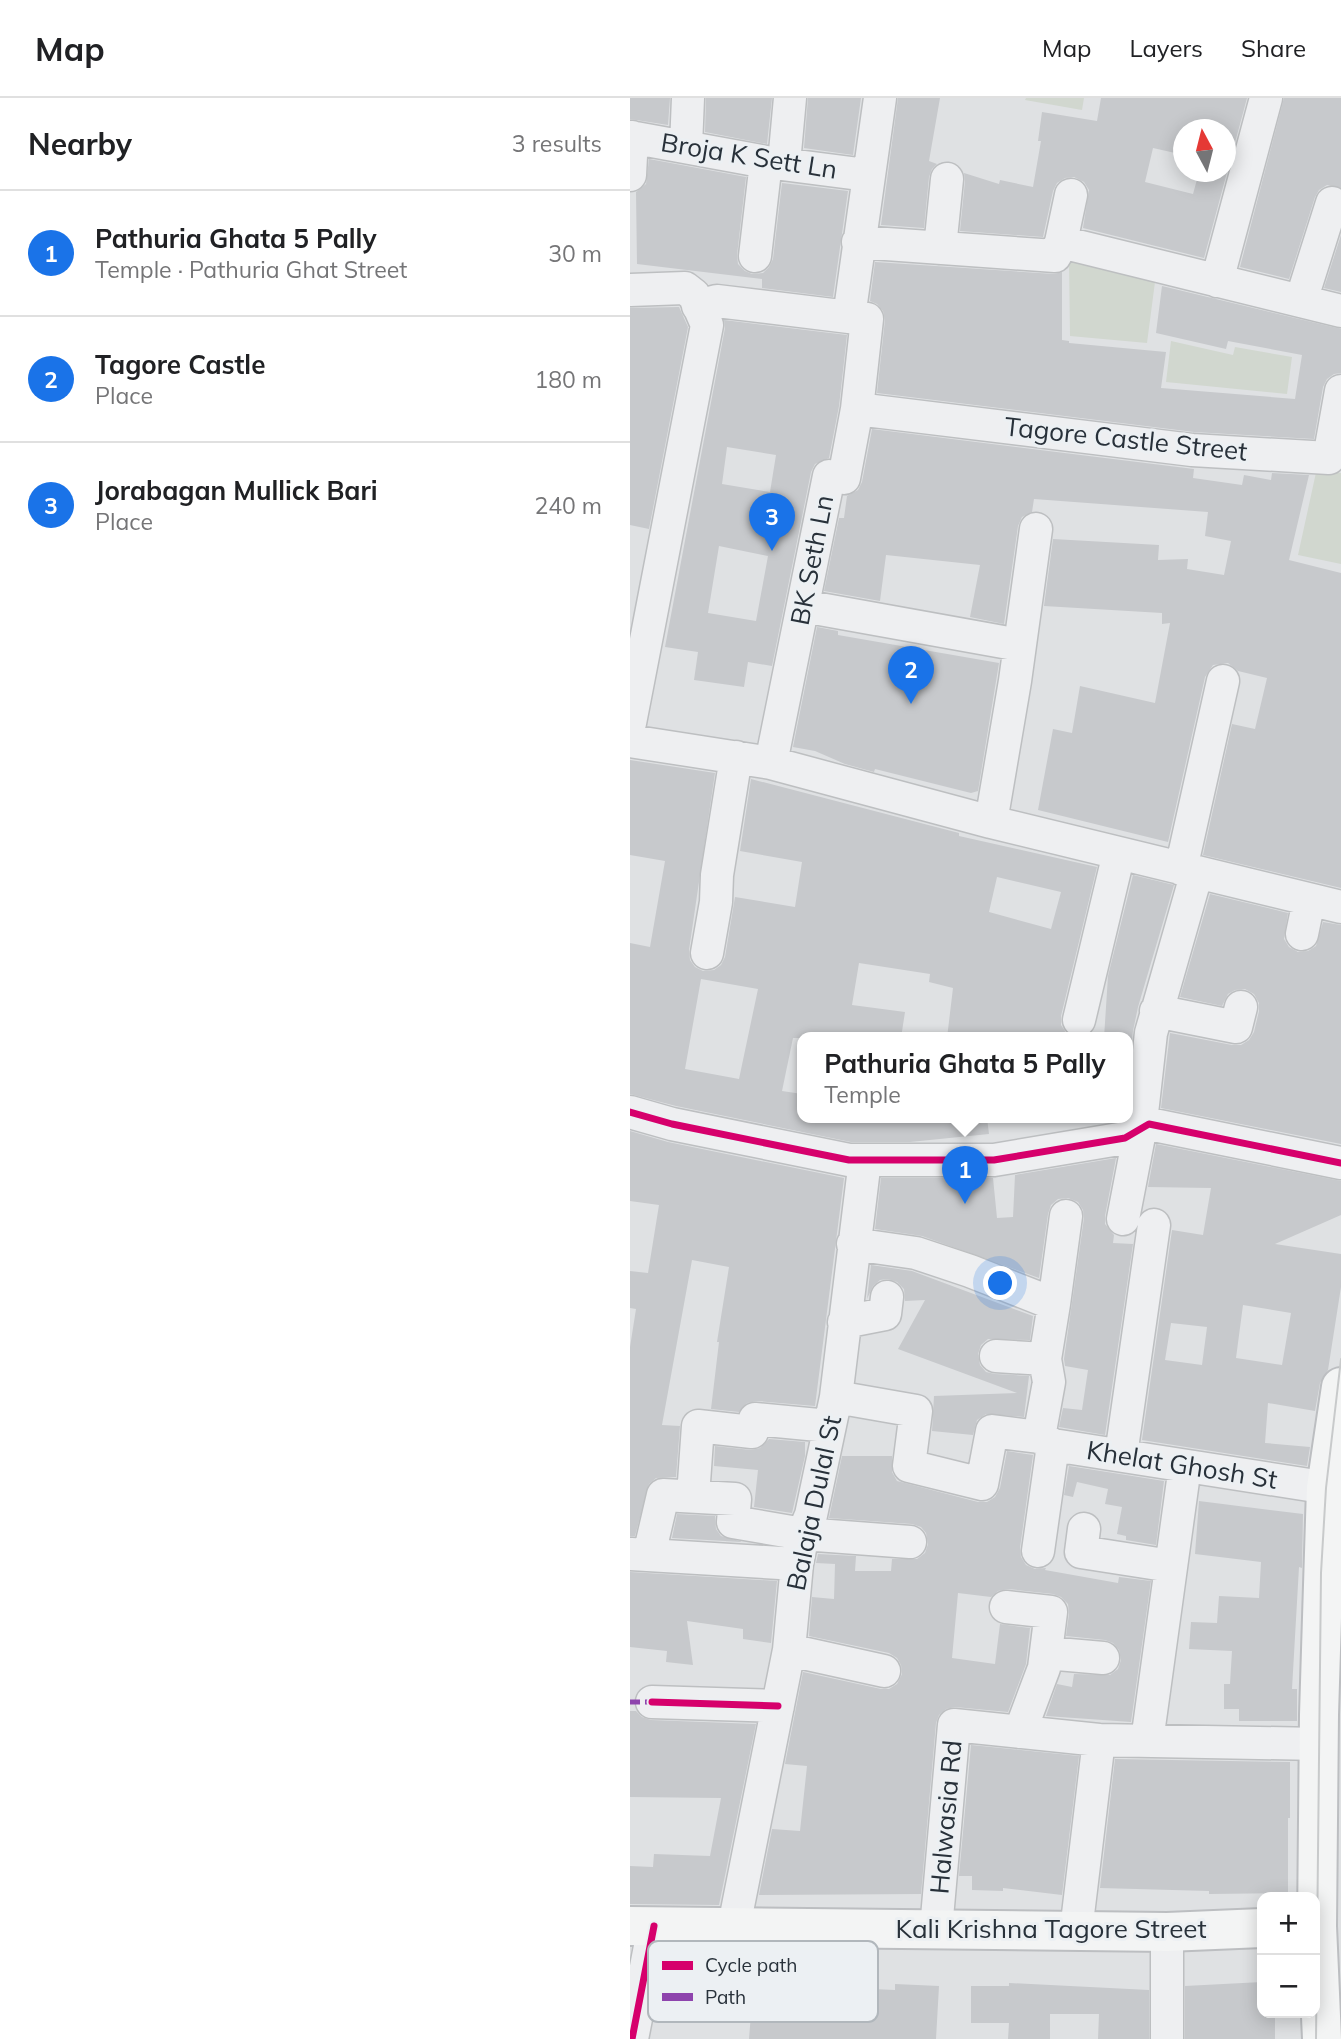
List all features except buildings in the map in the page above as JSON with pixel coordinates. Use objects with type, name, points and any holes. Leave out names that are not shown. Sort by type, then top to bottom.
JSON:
[{"type":"main road","points":[[1322,2039],[1326,1725],[1334,1489],[1341,1387]]},
{"type":"main road","name":"Kali Krishna Tagore Street","points":[[642,1926],[1167,1932],[1257,1928]]},
{"type":"street","points":[[686,146],[688,98]]},
{"type":"street","points":[[755,256],[790,98]]},
{"type":"street","points":[[630,290],[702,305],[849,317],[880,98]]},
{"type":"street","points":[[1217,281],[1266,98]]},
{"type":"street","points":[[630,175],[631,137]]},
{"type":"street","name":"Broja K Sett Ln","points":[[631,137],[775,163],[867,175]]},
{"type":"street","points":[[940,248],[947,179]]},
{"type":"street","points":[[858,242],[1055,256],[1061,242],[1071,195]]},
{"type":"street","points":[[1301,301],[1332,203]]},
{"type":"street","points":[[1061,242],[1341,312]]},
{"type":"street","points":[[630,723],[702,305]]},
{"type":"street","name":"BK Seth Ln","points":[[771,763],[829,476],[844,478],[857,409],[867,319],[849,317]]},
{"type":"street","name":"Tagore Castle Street","points":[[857,409],[1192,450],[1335,459],[1341,391]]},
{"type":"street","points":[[991,822],[1036,529]]},
{"type":"street","points":[[803,606],[1020,645]]},
{"type":"street","points":[[1123,1219],[1140,1132],[1151,1033],[1189,870],[1223,681]]},
{"type":"street","points":[[630,741],[771,763],[991,822],[1341,907]]},
{"type":"street","points":[[707,953],[716,902],[716,875],[736,757]]},
{"type":"street","points":[[1079,1020],[1119,853]]},
{"type":"street","points":[[1302,934],[1309,900]]},
{"type":"street","points":[[1156,1011],[1236,1027],[1241,1007]]},
{"type":"street","points":[[630,1112],[672,1124],[849,1160],[994,1160],[1125,1138],[1140,1132],[1149,1124],[1341,1163]]},
{"type":"street","name":"Balaja Dulal St","points":[[734,1926],[789,1650],[800,1549],[811,1515],[832,1411],[865,1160]]},
{"type":"street","points":[[1066,1216],[1054,1304],[1056,1376],[1046,1441],[1040,1538],[1085,1519],[1081,1552],[1103,1568],[1171,1566]]},
{"type":"street","points":[[1121,1455],[1154,1225]]},
{"type":"street","points":[[853,1244],[916,1253],[1054,1304]]},
{"type":"street","points":[[844,1322],[885,1314],[887,1297]]},
{"type":"street","points":[[996,1356],[1056,1376]]},
{"type":"street","points":[[693,1496],[698,1426],[753,1425],[832,1411]]},
{"type":"street","name":"Khelat Ghosh St","points":[[832,1411],[916,1411],[909,1466],[982,1484],[992,1431],[1185,1466],[1334,1489]]},
{"type":"street","points":[[1147,1741],[1185,1466]]},
{"type":"street","points":[[640,1554],[652,1542],[663,1495],[735,1499],[733,1522],[800,1549]]},
{"type":"street","points":[[640,1554],[800,1549],[910,1542]]},
{"type":"street","points":[[1006,1607],[1053,1605],[1044,1668],[1020,1732]]},
{"type":"street","points":[[789,1650],[884,1671]]},
{"type":"street","points":[[1046,1653],[1102,1658]]},
{"type":"street","points":[[652,1702],[778,1706]]},
{"type":"street","name":"Halwasia Rd","points":[[936,1929],[954,1725],[1099,1740],[1147,1741],[1326,1725]]},
{"type":"street","points":[[1076,1931],[1099,1740]]},
{"type":"street","points":[[632,2039],[642,1926]]},
{"type":"street","points":[[1167,1932],[1167,2039]]},
{"type":"shaded area","points":[[1084,98],[1082,110],[1025,100]]},
{"type":"shaded area","points":[[1069,260],[1155,282],[1147,343],[1070,336]]},
{"type":"shaded area","points":[[1171,341],[1233,355],[1235,347],[1292,357],[1287,394],[1166,382]]},
{"type":"shaded area","points":[[1317,468],[1341,473],[1341,564],[1298,555]]},
{"type":"tram line","points":[[1316,2039],[1321,1573],[1326,1488],[1341,1359]]},
{"type":"marked path","points":[[630,1702],[656,1702]]},
{"type":"cycle path","points":[[630,1112],[672,1124],[849,1160],[994,1160],[1125,1138],[1149,1124],[1341,1163]]},
{"type":"cycle path","points":[[652,1702],[778,1706]]},
{"type":"cycle path","points":[[651,1941],[654,1926]]},
{"type":"cycle path","points":[[632,2039],[648,1957]]},
{"type":"place","name":"Jorabagan Mullick Bari","points":[[772,551]]},
{"type":"place","name":"Tagore Castle","points":[[911,704]]},
{"type":"place","name":"Pathuria Ghata 5 Pally","points":[[965,1204]]}]
